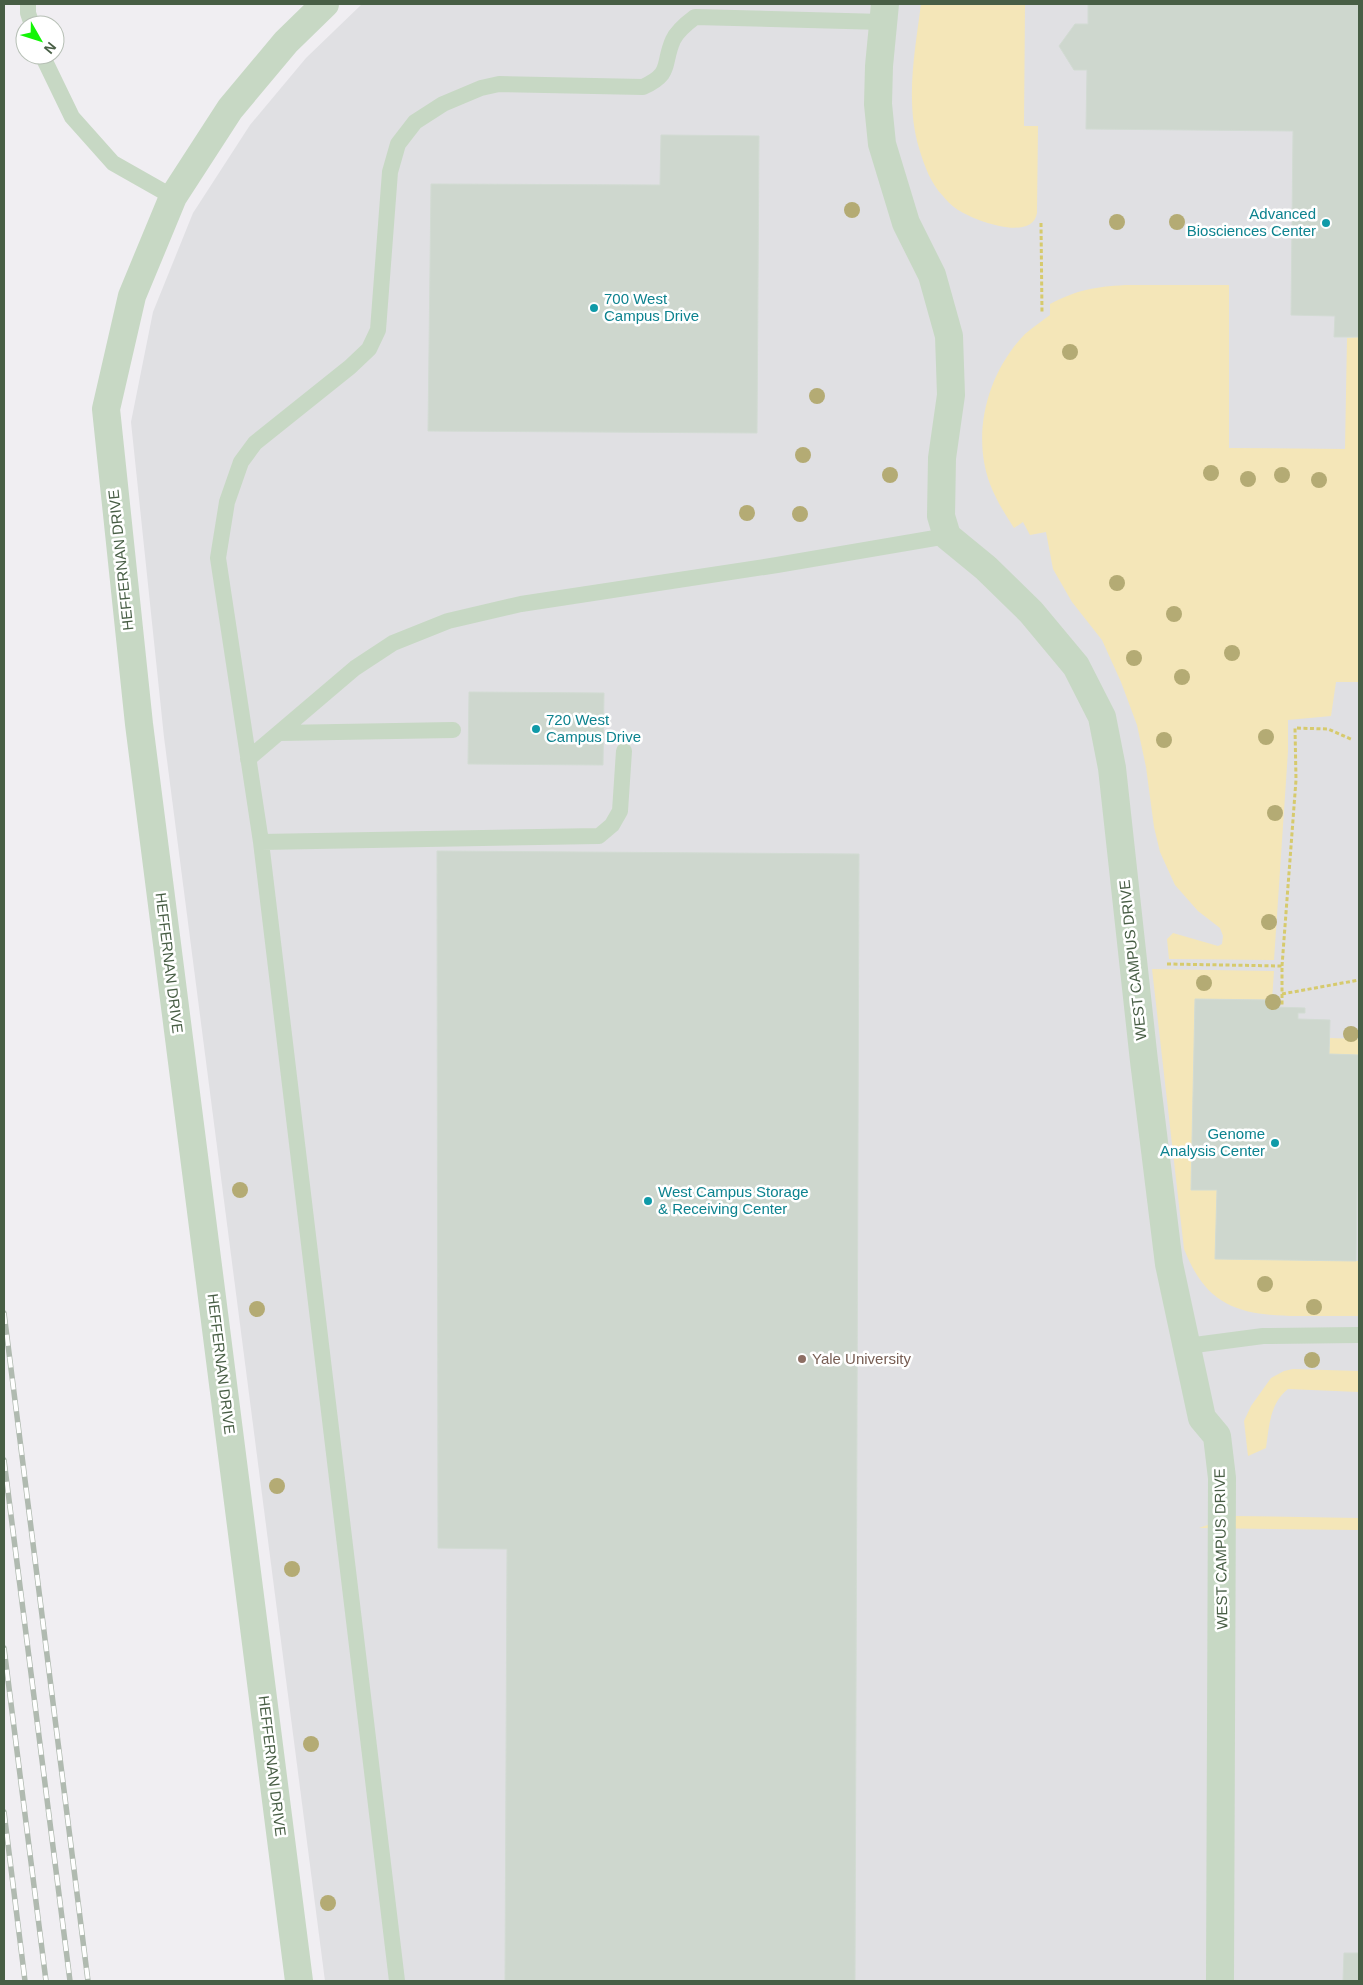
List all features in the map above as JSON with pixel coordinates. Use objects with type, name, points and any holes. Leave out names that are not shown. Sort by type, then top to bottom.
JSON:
[{"type":"street","name":"HEFFERNAN DRIVE","points":[[299,1981],[139,724],[106,409],[132,296],[173,197],[230,109],[286,42],[325,4]]},
{"type":"street","points":[[884,13],[878,104],[882,144],[906,223],[932,275],[949,336],[951,395],[942,458],[941,516],[947,536]]},
{"type":"street","name":"WEST CAMPUS DRIVE","points":[[947,536],[986,568],[1032,612],[1076,666],[1102,717],[1112,768],[1144,1061],[1170,1264],[1202,1418],[1217,1436],[1222,1478],[1220,1981]]},
{"type":"lane","points":[[397,1981],[261,842],[218,558],[227,502],[241,462],[255,443],[350,368],[369,350],[378,330],[390,172],[398,144],[415,122],[443,104],[481,88],[499,84],[643,87],[657,81],[666,70],[673,39],[695,17],[884,13]]},
{"type":"lane","points":[[47,65],[72,117],[113,163],[173,197]]},
{"type":"lane","points":[[248,759],[355,668],[393,643],[448,621],[521,604],[778,565],[947,536]]},
{"type":"lane","points":[[280,733],[453,730]]},
{"type":"lane","points":[[261,842],[599,836],[612,825],[620,811],[624,751]]},
{"type":"lane","points":[[1187,1346],[1263,1336],[1359,1334]]},
{"type":"path","points":[[1041,223],[1042,313]]},
{"type":"path","points":[[1282,1007],[1282,966],[1296,780],[1295,728],[1328,729],[1353,740]]},
{"type":"path","points":[[1176,964],[1282,966]]},
{"type":"path","points":[[1282,994],[1359,980]]},
{"type":"shaded area","name":"Yale University","points":[[362,4],[1359,4],[1359,1981],[325,1981],[164,737],[131,422],[153,312],[193,213],[250,125],[306,58]]},
{"type":"shaded area","points":[[921,4],[1025,4],[1024,126],[1038,126],[1037,213],[1033,222],[1025,226],[1015,228],[990,224],[960,211],[939,191],[928,174],[915,130],[912,94],[912,76]]},
{"type":"shaded area","points":[[1125,285],[1229,285],[1229,448],[1345,449],[1347,338],[1359,337],[1359,682],[1336,682],[1331,716],[1288,720],[1288,751],[1274,960],[1169,959],[1167,939],[1173,933],[1218,946],[1222,944],[1223,936],[1220,928],[1198,911],[1175,885],[1160,852],[1137,725],[1121,682],[1102,640],[1072,602],[1053,569],[1046,532],[1030,535],[1023,522],[1014,528],[995,496],[985,464],[982,444],[986,404],[1001,366],[1012,349],[1025,334],[1050,315],[1050,304],[1069,295],[1086,290]]},
{"type":"shaded area","points":[[1152,969],[1274,971],[1272,1000],[1195,999],[1191,1190],[1217,1190],[1215,1259],[1359,1261],[1359,1316],[1276,1315],[1242,1310],[1227,1304],[1215,1295],[1203,1284],[1193,1268],[1184,1249]]},
{"type":"shaded area","points":[[1330,1038],[1359,1039],[1359,1055],[1329,1054]]},
{"type":"shaded area","points":[[1293,1369],[1359,1371],[1359,1392],[1288,1389],[1277,1401],[1271,1416],[1266,1448],[1248,1456],[1244,1421],[1251,1406],[1271,1378],[1284,1371]]},
{"type":"shaded area","points":[[1234,1516],[1359,1518],[1359,1530],[1199,1528]]},
{"type":"building","name":"Advanced Biosciences Center","points":[[1088,4],[1359,4],[1359,337],[1334,337],[1335,316],[1291,315],[1293,131],[1086,129],[1087,70],[1074,70],[1059,46],[1075,24],[1088,24]]},
{"type":"building","name":"700 West Campus Drive","points":[[661,135],[759,136],[757,433],[428,431],[431,184],[660,185]]},
{"type":"building","name":"720 West Campus Drive","points":[[469,692],[604,693],[603,765],[468,764]]},
{"type":"building","name":"West Campus Storage & Receiving Center","points":[[437,851],[859,854],[855,1981],[505,1981],[507,1549],[438,1548]]},
{"type":"building","name":"Genome Analysis Center","points":[[1195,999],[1272,1000],[1272,1007],[1305,1008],[1305,1013],[1298,1013],[1298,1019],[1330,1020],[1329,1054],[1359,1055],[1356,1261],[1215,1259],[1217,1190],[1191,1190]]},
{"type":"building","points":[[1344,1953],[1359,1953],[1359,1981],[1343,1981]]},
{"type":"railway","points":[[4,1313],[88,1981]]},
{"type":"railway","points":[[4,1460],[70,1981]]},
{"type":"railway","points":[[4,1648],[46,1981]]},
{"type":"railway","points":[[4,1812],[25,1981]]},
{"type":"place","name":"Advanced Biosciences Center","points":[[1326,223]]},
{"type":"place","name":"700 West Campus Drive","points":[[594,308]]},
{"type":"place","name":"720 West Campus Drive","points":[[536,729]]},
{"type":"place","name":"Genome Analysis Center","points":[[1275,1143]]},
{"type":"place","name":"West Campus Storage & Receiving Center","points":[[648,1201]]},
{"type":"place","name":"Yale University","points":[[802,1359]]}]
